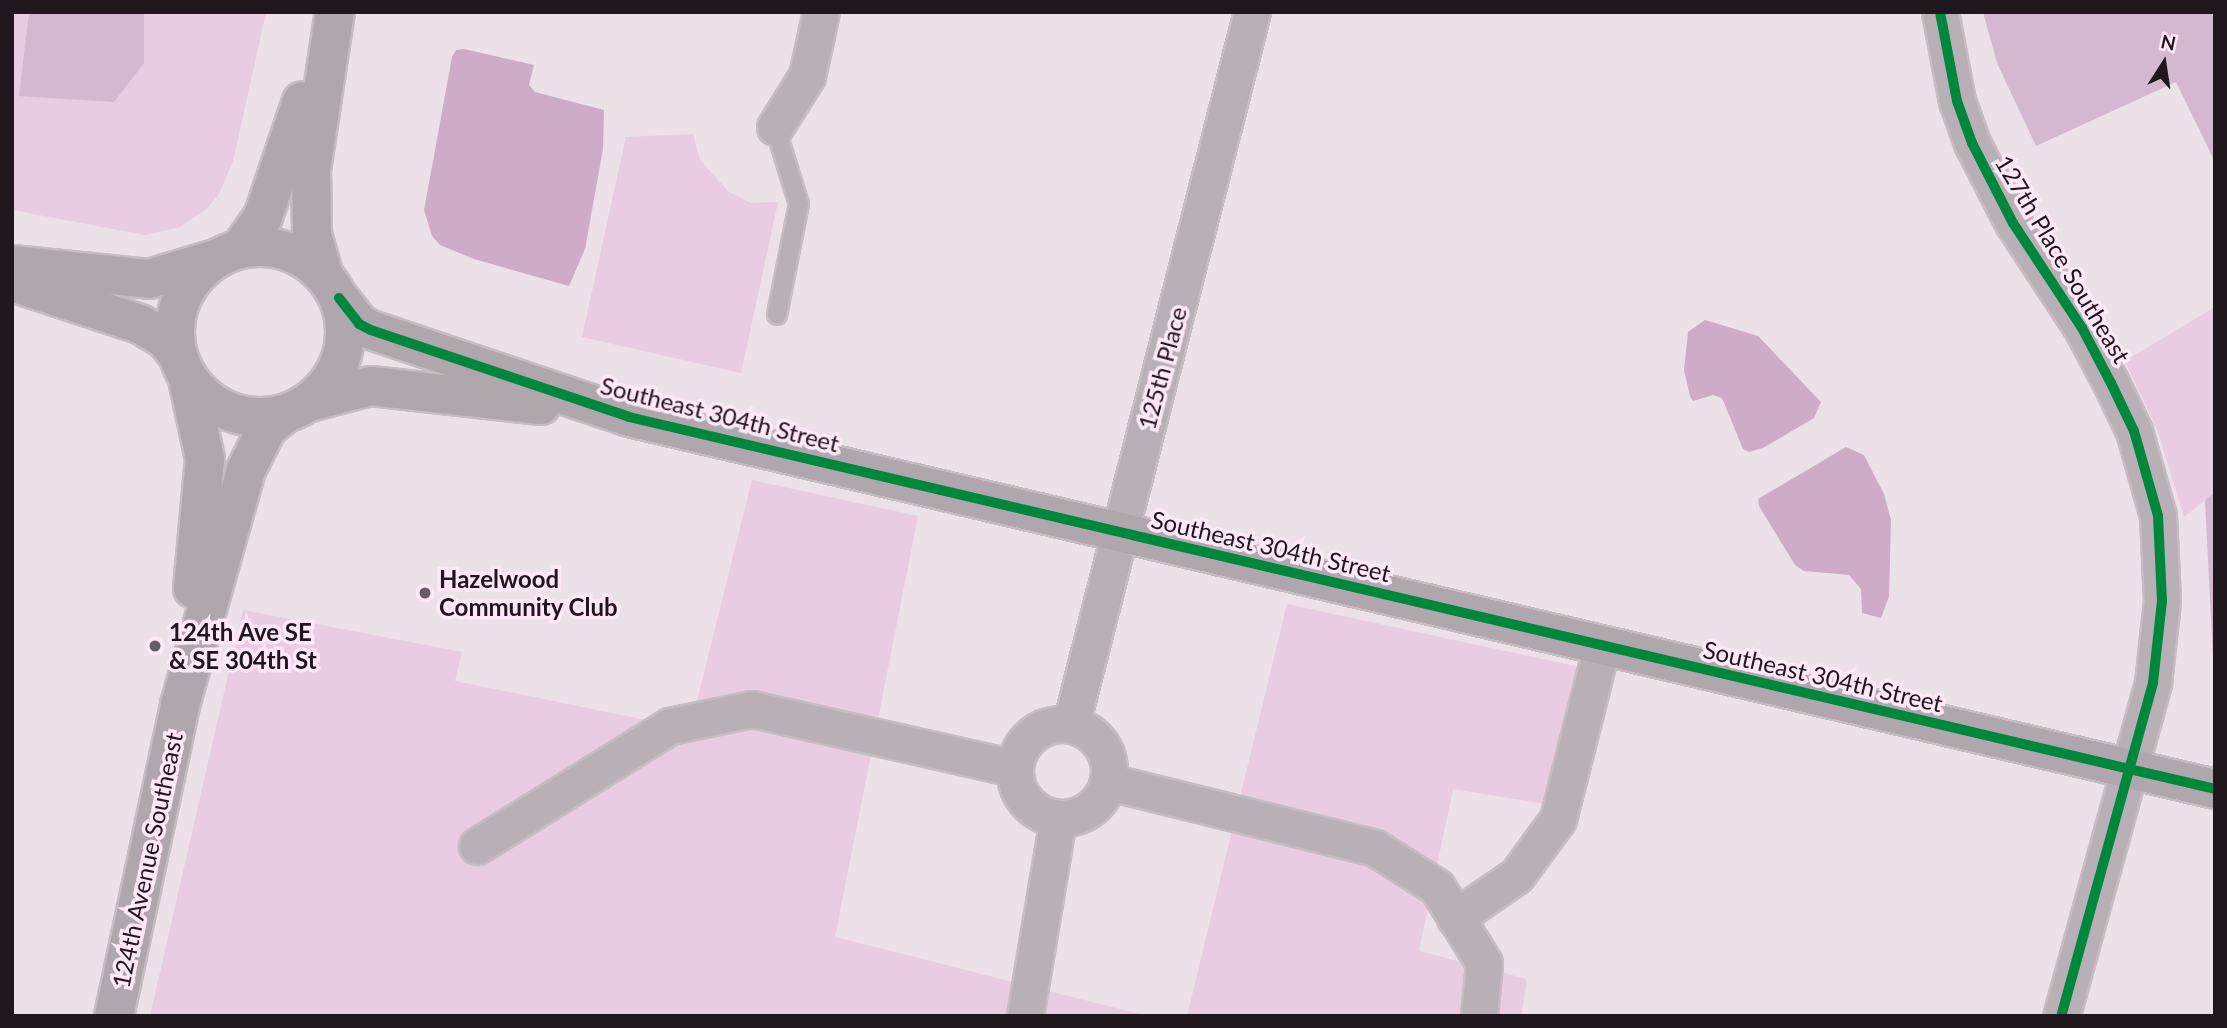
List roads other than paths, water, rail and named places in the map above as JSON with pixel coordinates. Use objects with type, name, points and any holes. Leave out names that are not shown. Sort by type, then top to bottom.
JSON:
[{"type":"street","points":[[182,366],[174,327],[180,300],[194,277],[228,253],[263,217],[333,12]]},
{"type":"street","points":[[12,282],[141,324],[165,339],[207,399],[230,412],[257,418],[297,408],[330,382],[343,355],[346,326],[312,234],[311,170],[333,12]]},
{"type":"street","points":[[775,127],[807,76],[821,12]]},
{"type":"street","name":"125th Place","points":[[1071,724],[1252,12]]},
{"type":"street","name":"127th Place Southeast","points":[[1940,12],[1957,100],[1972,143],[2013,223],[2082,328],[2111,383],[2149,476],[2162,558],[2160,623],[2153,682],[2126,768],[2061,1016]]},
{"type":"street","points":[[12,265],[149,279],[228,253],[271,246],[299,255],[331,285]]},
{"type":"street","name":"Southeast 304th Street","points":[[331,285],[359,324],[371,330],[629,417],[2215,789]]},
{"type":"street","name":"124th Avenue Southeast","points":[[180,705],[204,491],[203,432],[182,366]]},
{"type":"street","name":"Southeast 304th Street","points":[[297,408],[346,390],[402,387],[629,417]]},
{"type":"street","name":"124th Avenue Southeast","points":[[114,1016],[180,705],[246,470],[267,428],[297,408]]},
{"type":"street","points":[[1455,918],[1517,874],[1558,819],[1602,645]]},
{"type":"street","points":[[477,846],[670,726],[752,709],[1014,768]]},
{"type":"street","points":[[1055,724],[1071,724],[1086,729],[1102,745],[1110,766],[1109,782],[1093,807],[1080,816],[1058,818],[1035,811],[1023,799],[1014,768],[1026,739],[1055,724]]},
{"type":"street","points":[[1109,782],[1375,848],[1437,887],[1484,963],[1479,1016]]},
{"type":"street","points":[[1025,1016],[1058,818]]},
{"type":"lane","points":[[775,127],[799,204],[777,315]]},
{"type":"place","name":"Hazelwood Community Club","points":[[425,593]]},
{"type":"place","name":"124th Ave SE & SE 304th St","points":[[155,646]]}]
